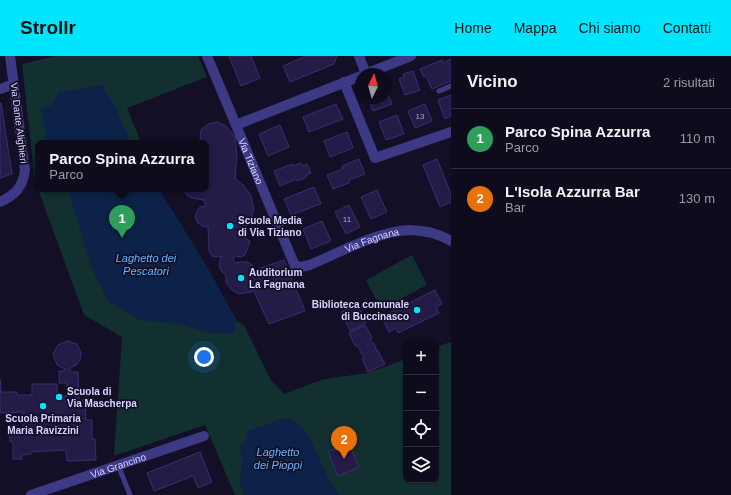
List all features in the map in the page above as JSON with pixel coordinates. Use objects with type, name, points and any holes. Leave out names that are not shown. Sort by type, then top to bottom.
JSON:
[{"type":"street","name":"Via Dante Alighieri","points":[[0,202],[14,195],[24,179],[23,156],[10,56]]},
{"type":"street","name":"Via Tiziano","points":[[207,56],[295,266]]},
{"type":"street","points":[[359,56],[364,68]]},
{"type":"street","points":[[381,68],[411,56]]},
{"type":"street","points":[[236,125],[355,78]]},
{"type":"street","points":[[344,82],[375,158],[450,134]]},
{"type":"street","points":[[0,89],[14,84]]},
{"type":"street","name":"Via Fagnana","points":[[295,266],[301,267],[310,265],[368,240],[400,231],[419,230],[451,241]]},
{"type":"street","name":"Via Grancino","points":[[31,495],[204,436]]},
{"type":"lane","points":[[439,91],[451,86]]},
{"type":"lane","points":[[118,465],[130,495]]},
{"type":"green space","points":[[56,56],[198,56],[207,77],[127,108],[140,140],[35,140],[35,181],[22,64]]},
{"type":"green space","points":[[39,192],[160,192],[237,321],[244,325],[271,380],[284,394],[324,379],[368,373],[403,360],[403,483],[439,483],[439,346],[451,342],[451,495],[235,495],[205,425],[114,456],[122,337],[84,315]]},
{"type":"green space","points":[[412,255],[427,285],[381,309],[366,280]]},
{"type":"water","points":[[102,85],[114,104],[130,140],[46,140],[41,109],[50,106],[59,92]]},
{"type":"water","name":"Laghetto dei Pescatori","points":[[69,192],[161,192],[205,263],[237,321],[233,334],[210,333],[179,324],[140,320],[108,301],[92,269]]},
{"type":"water","name":"Laghetto dei Pioppi","points":[[284,418],[294,421],[302,428],[316,450],[333,487],[340,495],[244,495],[240,483],[242,461],[240,447],[246,439],[248,431]]},
{"type":"building","points":[[229,56],[251,56],[260,78],[241,86]]},
{"type":"building","points":[[306,56],[337,56],[334,64],[290,82],[283,66]]},
{"type":"building","points":[[451,59],[451,81],[432,89],[426,76],[424,77],[420,69],[442,60],[443,63]]},
{"type":"building","points":[[413,71],[420,90],[405,95],[399,79],[404,77],[403,74]]},
{"type":"building","points":[[451,95],[451,116],[445,119],[438,100]]},
{"type":"building","points":[[391,101],[392,104],[373,111],[370,104],[391,104]]},
{"type":"building","points":[[0,103],[12,174],[0,178]]},
{"type":"building","points":[[336,104],[343,119],[309,132],[303,117]]},
{"type":"building","points":[[425,104],[432,121],[415,128],[408,111]]},
{"type":"building","points":[[397,115],[404,134],[386,140],[379,122]]},
{"type":"building","points":[[217,122],[226,126],[235,137],[237,155],[235,178],[244,186],[251,196],[254,210],[250,222],[242,232],[245,238],[250,241],[245,255],[241,257],[235,256],[233,259],[235,263],[248,262],[255,270],[284,260],[305,311],[269,324],[253,289],[252,292],[238,294],[231,289],[226,283],[226,275],[222,272],[219,266],[221,256],[212,256],[209,251],[208,227],[202,226],[198,223],[195,217],[200,207],[206,206],[204,200],[191,198],[185,192],[209,192],[209,140],[200,140],[201,130],[208,124]]},
{"type":"building","points":[[280,125],[289,147],[268,156],[259,134]]},
{"type":"building","points":[[347,132],[353,148],[330,157],[324,141]]},
{"type":"building","points":[[359,159],[365,174],[349,180],[349,183],[333,189],[327,175],[343,169],[342,166]]},
{"type":"building","points":[[437,159],[451,194],[451,202],[440,207],[423,165]]},
{"type":"building","points":[[301,163],[302,166],[307,164],[311,173],[306,175],[307,177],[297,181],[296,179],[280,186],[274,171],[292,164],[293,166]]},
{"type":"building","points":[[314,187],[321,204],[291,215],[284,199]]},
{"type":"building","points":[[377,190],[387,212],[371,219],[361,197]]},
{"type":"building","points":[[349,205],[360,227],[346,234],[335,212]]},
{"type":"building","points":[[322,221],[331,241],[311,249],[303,229]]},
{"type":"building","name":"Biblioteca comunale di Buccinasco","points":[[435,290],[442,304],[436,307],[439,313],[398,333],[396,328],[389,332],[381,317]]},
{"type":"building","points":[[357,304],[366,323],[350,331],[341,312]]},
{"type":"building","points":[[365,325],[372,338],[370,339],[372,344],[374,343],[377,352],[378,351],[385,364],[368,372],[362,359],[364,358],[357,345],[355,346],[349,333]]},
{"type":"building","name":"Scuola Primaria Maria Ravizzini","points":[[67,341],[77,344],[81,353],[80,360],[76,365],[70,368],[70,372],[78,372],[79,400],[85,400],[86,420],[92,420],[92,439],[95,439],[96,460],[67,461],[66,450],[31,452],[31,454],[21,455],[22,459],[13,459],[13,442],[10,442],[9,433],[23,433],[23,412],[0,413],[0,379],[1,392],[17,392],[17,395],[32,395],[32,384],[57,384],[57,396],[67,396],[67,383],[59,383],[59,371],[65,371],[65,369],[57,365],[53,354],[58,345]]},
{"type":"building","points":[[349,443],[359,467],[338,476],[328,452]]},
{"type":"building","points":[[200,452],[212,482],[198,488],[193,476],[154,491],[147,473]]},
{"type":"place","name":"Scuola Media di Via Tiziano","points":[[230,226]]},
{"type":"place","name":"Parco Spina Azzurra","points":[[122,238]]},
{"type":"place","name":"Auditorium La Fagnana","points":[[241,278]]},
{"type":"place","name":"Biblioteca comunale di Buccinasco","points":[[417,310]]},
{"type":"place","name":"Scuola di Via Mascherpa","points":[[59,397]]},
{"type":"place","name":"Scuola Primaria Maria Ravizzini","points":[[43,406]]},
{"type":"place","name":"L'Isola Azzurra Bar","points":[[344,459]]}]
